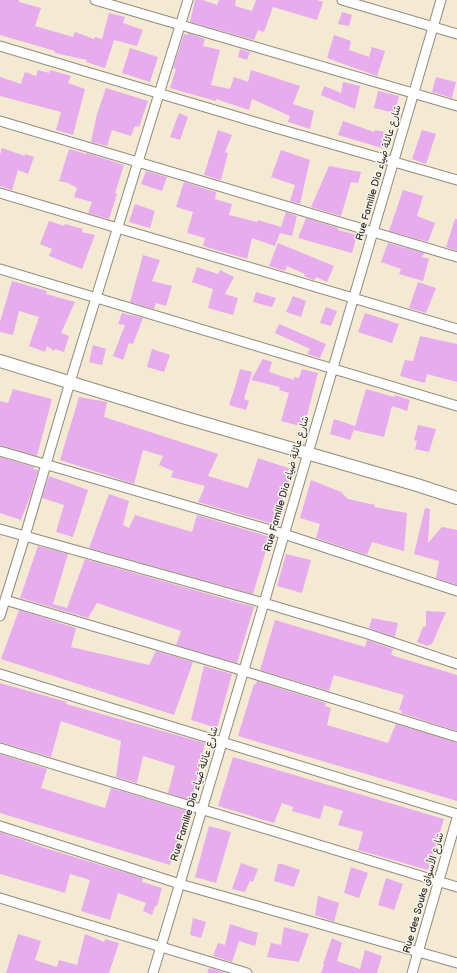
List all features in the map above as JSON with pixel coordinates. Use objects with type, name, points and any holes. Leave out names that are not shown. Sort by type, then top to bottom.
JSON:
[{"type":"street","points":[[95,0],[457,106]]},
{"type":"street","points":[[0,616],[26,536],[70,382],[188,0]]},
{"type":"street","points":[[342,0],[457,34]]},
{"type":"street","name":"Rue Famille Dia شارع عائلة ضياء","points":[[153,973],[244,671],[441,0]]},
{"type":"street","points":[[0,46],[159,94],[457,180]]},
{"type":"street","points":[[0,121],[457,257]]},
{"type":"street","points":[[0,194],[457,329]]},
{"type":"street","points":[[0,269],[457,406]]},
{"type":"street","points":[[0,361],[457,498]]},
{"type":"street","points":[[0,451],[284,534],[457,591]]},
{"type":"street","points":[[0,529],[264,603],[368,634],[457,664]]},
{"type":"street","points":[[5,600],[244,671],[457,737]]},
{"type":"street","points":[[0,674],[457,814]]},
{"type":"street","points":[[0,748],[457,886]]},
{"type":"street","name":"Rue des Souks شارع الأسواق","points":[[412,973],[457,818]]},
{"type":"street","points":[[0,826],[180,884],[457,963]]},
{"type":"street","points":[[0,898],[247,973]]},
{"type":"building","points":[[0,0],[19,0],[19,2],[41,8],[35,26],[73,37],[75,32],[94,39],[95,37],[102,39],[109,13],[125,17],[123,23],[143,30],[137,46],[114,40],[105,68],[86,62],[87,60],[55,53],[55,51],[0,35]]},
{"type":"building","points":[[195,0],[203,0],[217,5],[219,0],[236,0],[235,6],[252,11],[256,0],[317,0],[323,2],[317,20],[273,7],[264,32],[258,30],[254,40],[190,22]]},
{"type":"building","points":[[342,12],[352,15],[349,26],[338,24]]},
{"type":"building","points":[[188,33],[205,39],[203,46],[220,50],[211,85],[230,89],[234,77],[248,82],[251,70],[300,86],[293,104],[314,111],[310,129],[288,122],[290,116],[252,99],[249,110],[216,99],[216,101],[170,88],[176,69],[173,68],[184,34],[188,35]]},
{"type":"building","points":[[334,35],[351,41],[349,50],[369,57],[372,47],[385,51],[377,76],[327,58]]},
{"type":"building","points":[[130,48],[158,57],[150,82],[122,73]]},
{"type":"building","points":[[240,49],[250,52],[247,60],[238,57]]},
{"type":"building","points":[[38,70],[49,73],[50,70],[71,76],[68,83],[85,89],[73,135],[56,130],[61,112],[0,96],[0,77],[21,84],[25,72],[36,76]]},
{"type":"building","points":[[436,77],[456,82],[452,98],[432,92]]},
{"type":"building","points":[[343,82],[360,86],[355,109],[321,95],[324,86],[341,93]]},
{"type":"building","points":[[106,88],[148,101],[139,127],[135,126],[131,136],[112,130],[107,146],[91,142],[97,114]]},
{"type":"building","points":[[378,91],[399,96],[395,113],[374,108]]},
{"type":"building","points":[[179,113],[188,117],[180,140],[170,137]]},
{"type":"building","points":[[343,121],[374,132],[375,130],[386,132],[382,148],[338,135]]},
{"type":"building","points":[[218,130],[232,135],[225,152],[228,153],[221,180],[204,175]]},
{"type":"building","points":[[422,130],[436,134],[426,164],[412,159]]},
{"type":"building","points":[[2,148],[25,156],[25,154],[34,157],[28,174],[18,170],[12,190],[0,186],[0,155]]},
{"type":"building","points":[[69,149],[124,165],[109,219],[88,213],[92,202],[74,197],[77,188],[68,183],[59,181]]},
{"type":"building","points":[[281,150],[310,160],[300,204],[290,201],[295,185],[271,177]]},
{"type":"building","points":[[329,166],[361,172],[358,183],[351,182],[341,216],[311,207]]},
{"type":"building","points":[[146,171],[167,177],[162,191],[141,184]]},
{"type":"building","points":[[184,182],[216,192],[215,199],[232,204],[229,215],[257,222],[258,220],[281,227],[286,212],[297,216],[292,236],[280,233],[275,246],[252,238],[247,259],[203,246],[205,238],[187,233],[193,212],[176,207]]},
{"type":"building","points":[[403,190],[423,196],[417,216],[435,223],[428,242],[389,231]]},
{"type":"building","points":[[135,204],[155,211],[150,228],[129,222]]},
{"type":"building","points":[[306,218],[338,228],[338,230],[357,235],[352,253],[298,238]]},
{"type":"building","points":[[455,219],[457,219],[457,251],[446,247]]},
{"type":"building","points":[[49,221],[64,226],[65,224],[83,229],[82,232],[95,235],[82,269],[49,256],[52,249],[40,244]]},
{"type":"building","points":[[278,243],[334,266],[327,282],[316,277],[314,280],[311,279],[304,276],[305,274],[287,266],[285,271],[269,266]]},
{"type":"building","points":[[388,243],[424,253],[422,257],[429,259],[423,281],[399,274],[401,269],[381,262]]},
{"type":"building","points":[[143,255],[160,260],[152,281],[172,286],[166,306],[156,303],[154,309],[130,302]]},
{"type":"building","points":[[197,267],[218,274],[220,270],[234,277],[225,294],[238,298],[233,315],[208,308],[213,289],[192,282]]},
{"type":"building","points":[[12,281],[47,291],[46,294],[75,302],[61,333],[69,336],[64,352],[55,349],[54,351],[47,346],[45,352],[29,346],[39,317],[19,311],[13,335],[0,332],[0,322]]},
{"type":"building","points":[[418,282],[436,288],[426,313],[409,308]]},
{"type":"building","points":[[256,292],[276,298],[272,307],[253,302]]},
{"type":"building","points":[[293,296],[306,301],[301,317],[286,312]]},
{"type":"building","points":[[326,307],[337,311],[331,326],[320,323]]},
{"type":"building","points":[[122,313],[143,318],[133,344],[129,343],[123,360],[113,356],[125,325],[118,324]]},
{"type":"building","points":[[365,313],[399,324],[392,343],[358,332]]},
{"type":"building","points":[[279,324],[326,344],[320,358],[307,354],[310,349],[275,333]]},
{"type":"building","points":[[420,336],[457,344],[457,382],[427,374],[425,383],[400,376],[405,360],[413,361]]},
{"type":"building","points":[[93,345],[106,349],[102,365],[89,362]]},
{"type":"building","points":[[152,349],[170,355],[164,372],[147,367]]},
{"type":"building","points":[[263,359],[272,362],[269,372],[294,380],[294,377],[299,378],[302,369],[318,373],[304,427],[281,421],[289,393],[279,390],[280,387],[251,380]]},
{"type":"building","points":[[240,369],[252,372],[244,399],[249,401],[246,410],[229,405]]},
{"type":"building","points":[[13,389],[52,399],[37,456],[0,445],[0,401],[8,403]]},
{"type":"building","points":[[366,389],[394,397],[395,395],[410,400],[407,411],[392,406],[384,437],[354,430]]},
{"type":"building","points":[[79,397],[107,402],[104,417],[218,454],[208,476],[248,488],[258,458],[294,470],[273,524],[198,502],[205,486],[171,477],[173,471],[159,465],[163,456],[143,450],[134,484],[60,460]]},
{"type":"building","points":[[334,419],[355,426],[350,440],[330,434]]},
{"type":"building","points":[[418,425],[436,429],[429,452],[415,449],[417,441],[414,440]]},
{"type":"building","points":[[0,457],[34,467],[33,469],[38,470],[21,520],[0,513]]},
{"type":"building","points":[[49,476],[88,490],[73,537],[56,532],[64,505],[42,498]]},
{"type":"building","points":[[311,480],[341,492],[348,499],[375,505],[374,507],[407,513],[404,551],[372,542],[367,555],[316,538],[320,524],[300,518]]},
{"type":"building","points":[[109,494],[129,501],[123,525],[129,528],[135,515],[192,532],[197,515],[270,537],[253,594],[89,548]]},
{"type":"building","points":[[425,508],[430,509],[428,543],[442,527],[457,530],[457,585],[436,578],[439,561],[414,554]]},
{"type":"building","points":[[38,546],[68,554],[53,604],[67,608],[85,559],[254,607],[237,663],[176,645],[181,631],[97,603],[88,618],[20,598]]},
{"type":"building","points":[[286,554],[311,560],[302,593],[277,586]]},
{"type":"building","points":[[19,610],[76,628],[71,647],[149,665],[156,651],[193,662],[174,715],[1,659]]},
{"type":"building","points":[[426,611],[446,612],[432,644],[427,646],[417,642],[423,627],[426,626]]},
{"type":"building","points":[[372,618],[398,623],[395,637],[369,628]]},
{"type":"building","points":[[275,620],[365,647],[367,640],[393,649],[391,655],[457,675],[457,731],[401,713],[402,711],[399,710],[404,695],[334,675],[329,691],[260,670]]},
{"type":"building","points":[[204,666],[232,674],[217,728],[191,720]]},
{"type":"building","points":[[257,681],[326,703],[325,706],[331,708],[327,725],[388,743],[396,724],[457,743],[457,801],[238,736],[254,684],[256,684]]},
{"type":"building","points":[[0,683],[67,702],[66,704],[205,743],[192,799],[190,800],[168,793],[175,766],[143,756],[137,783],[116,777],[121,741],[61,721],[51,757],[0,742]]},
{"type":"building","points":[[0,754],[47,769],[41,788],[105,808],[111,788],[187,811],[170,865],[0,813]]},
{"type":"building","points":[[233,757],[444,819],[428,870],[358,850],[363,832],[338,825],[343,811],[324,805],[320,819],[292,811],[293,807],[282,803],[274,823],[218,806]]},
{"type":"building","points":[[209,826],[231,832],[216,883],[195,877]]},
{"type":"building","points":[[0,832],[45,848],[143,878],[142,882],[162,888],[157,906],[155,906],[152,915],[143,911],[146,903],[118,893],[110,920],[81,911],[90,880],[70,874],[65,893],[0,874]]},
{"type":"building","points":[[241,863],[258,869],[253,882],[250,881],[245,892],[232,889]]},
{"type":"building","points":[[278,864],[300,870],[294,887],[274,881]]},
{"type":"building","points":[[351,867],[368,873],[359,898],[344,893]]},
{"type":"building","points":[[386,878],[403,884],[394,910],[378,905]]},
{"type":"building","points":[[318,896],[339,903],[334,922],[315,915]]},
{"type":"building","points":[[193,918],[206,922],[201,938],[190,935]]},
{"type":"building","points":[[230,924],[258,933],[255,946],[239,941],[232,962],[213,956],[218,943],[225,945]]},
{"type":"building","points":[[284,927],[309,934],[299,962],[267,957],[271,943],[281,945]]},
{"type":"building","points":[[18,934],[41,941],[35,960],[57,967],[59,960],[77,965],[85,934],[104,942],[105,939],[119,943],[109,973],[6,973]]},
{"type":"building","points":[[332,938],[342,943],[337,961],[360,969],[365,950],[382,956],[377,973],[321,973]]},
{"type":"building","points":[[209,968],[226,973],[207,973]]}]
